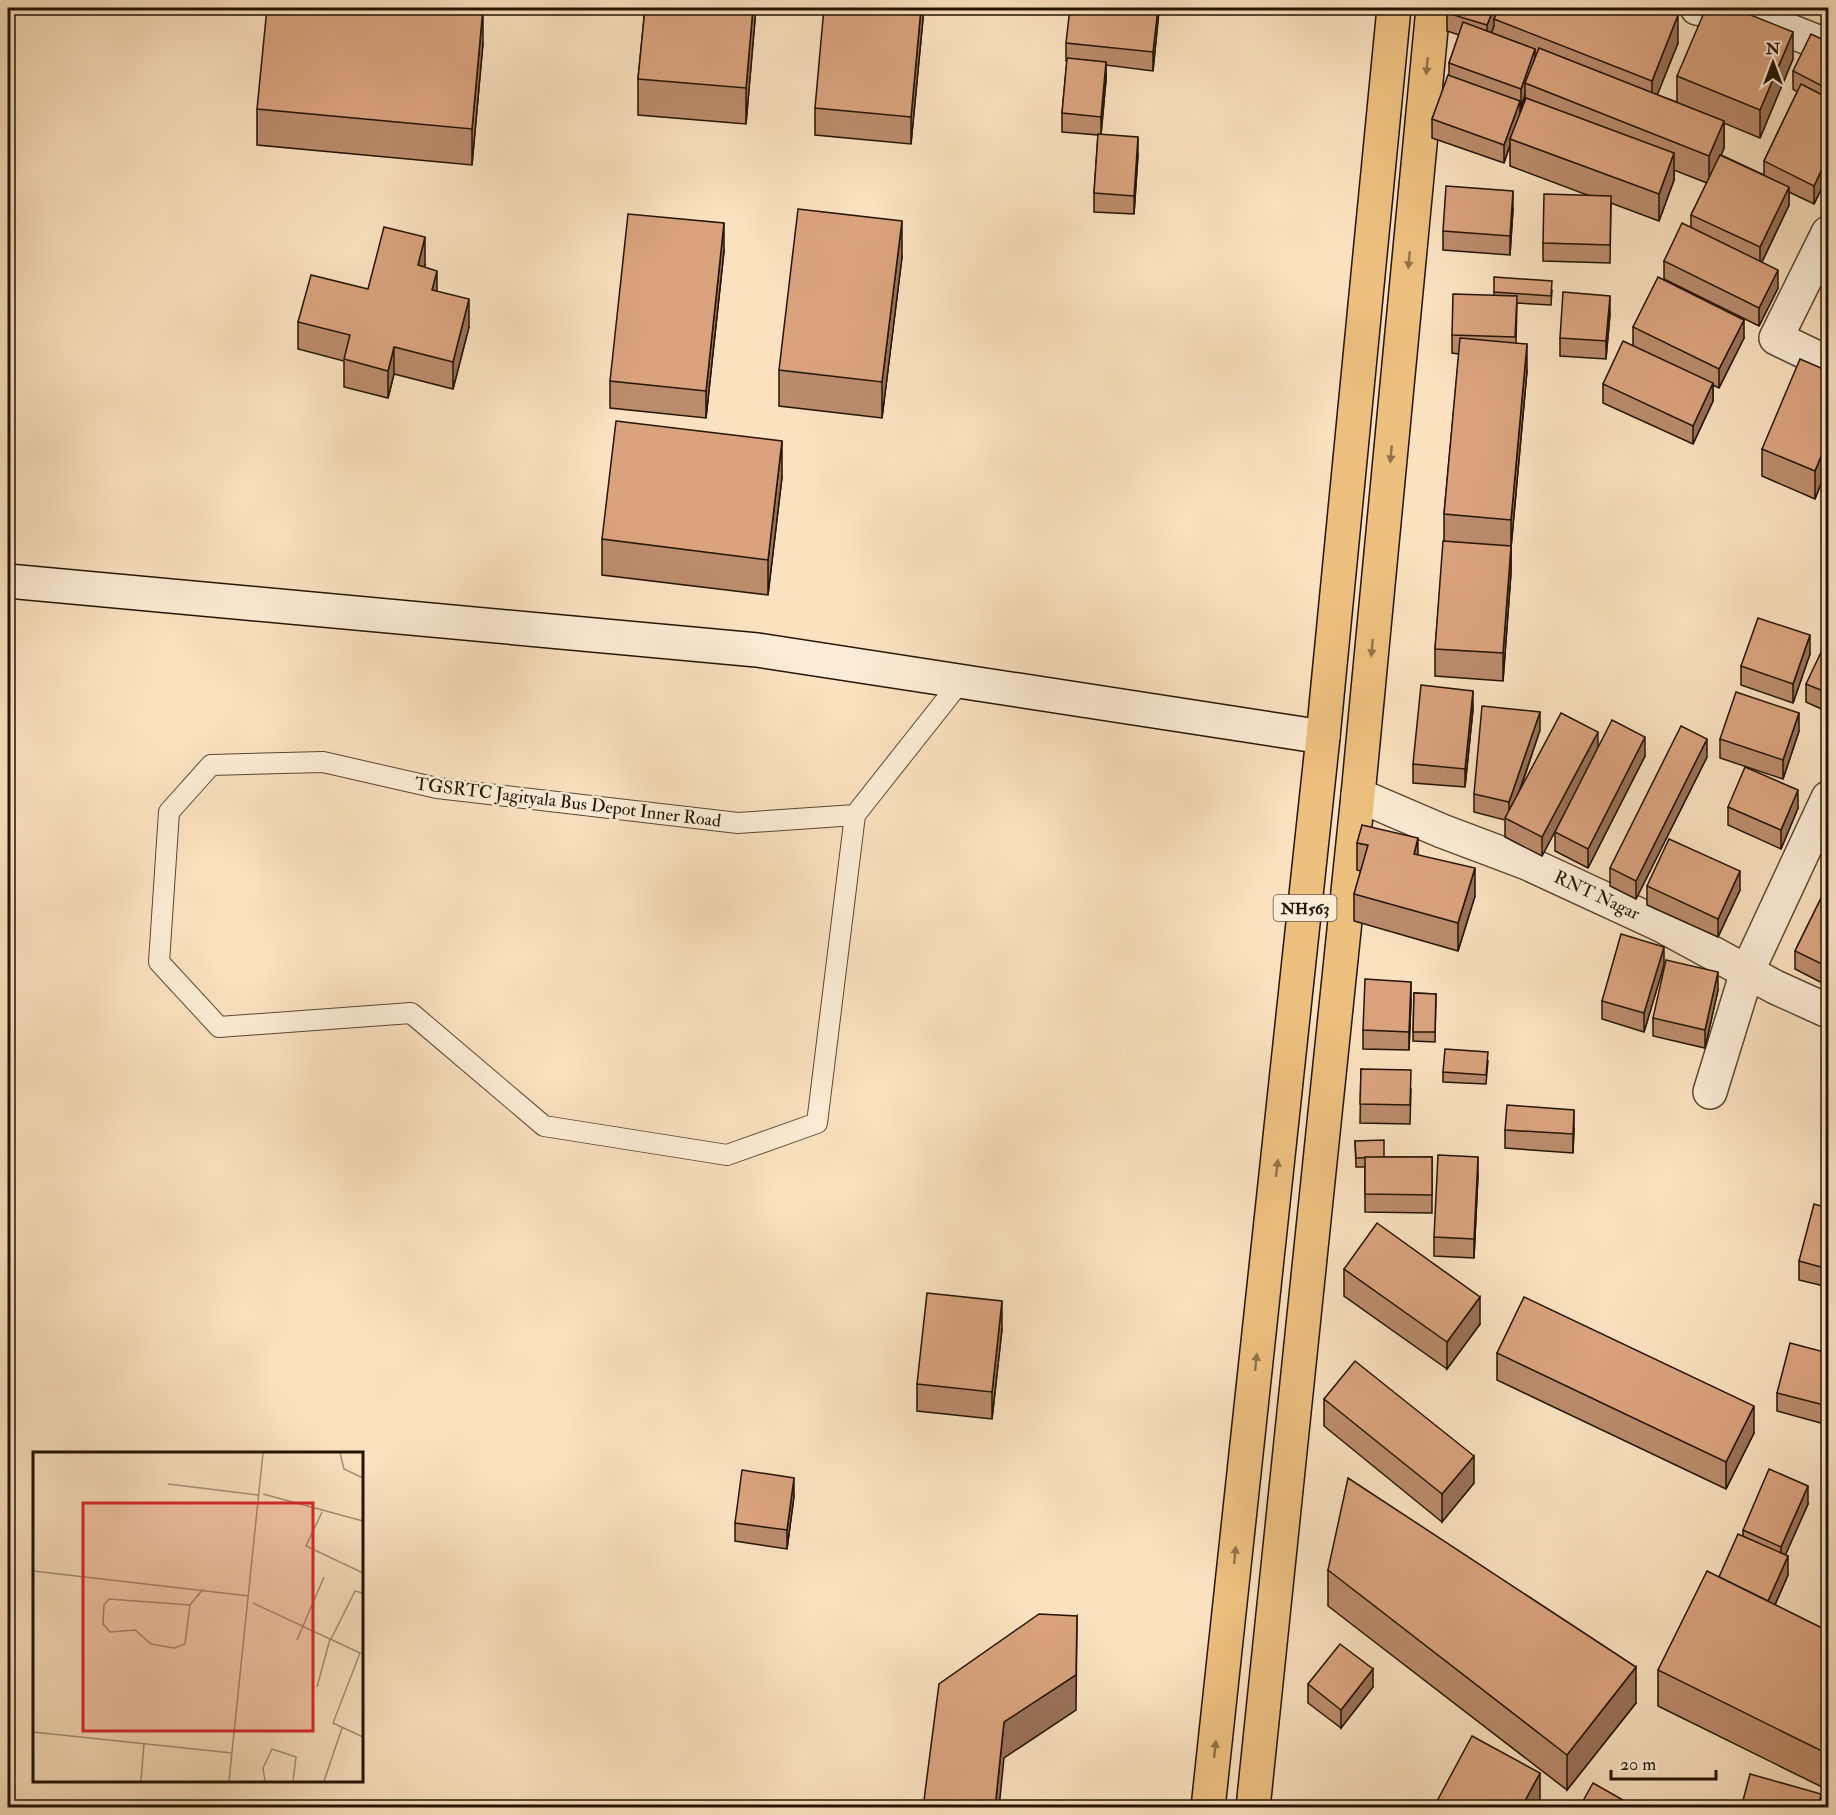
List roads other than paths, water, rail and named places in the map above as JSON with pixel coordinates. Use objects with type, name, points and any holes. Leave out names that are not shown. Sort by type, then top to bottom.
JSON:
[{"type":"highway","name":"NH563","points":[[1208,1808],[1323,736],[1394,8]]},
{"type":"highway","name":"NH563","points":[[1253,1808],[1358,795],[1433,8]]},
{"type":"street","points":[[1697,8],[1770,23],[1828,46]]},
{"type":"street","points":[[1828,233],[1776,338],[1828,363]]},
{"type":"street","points":[[8,581],[757,650],[1323,736]]},
{"type":"street","name":"RNT Nagar","points":[[1358,795],[1442,831],[1527,862],[1662,925],[1775,987],[1828,1011]]},
{"type":"street","points":[[1710,1092],[1747,972],[1828,798]]},
{"type":"lane","points":[[855,815],[961,681]]},
{"type":"lane","name":"TGSRTC Jagityala Bus Depot Inner Road","points":[[323,762],[437,788],[738,823],[855,815],[817,1123],[727,1155],[544,1126],[411,1013],[219,1027],[159,962],[170,812],[211,765],[323,762]]}]
